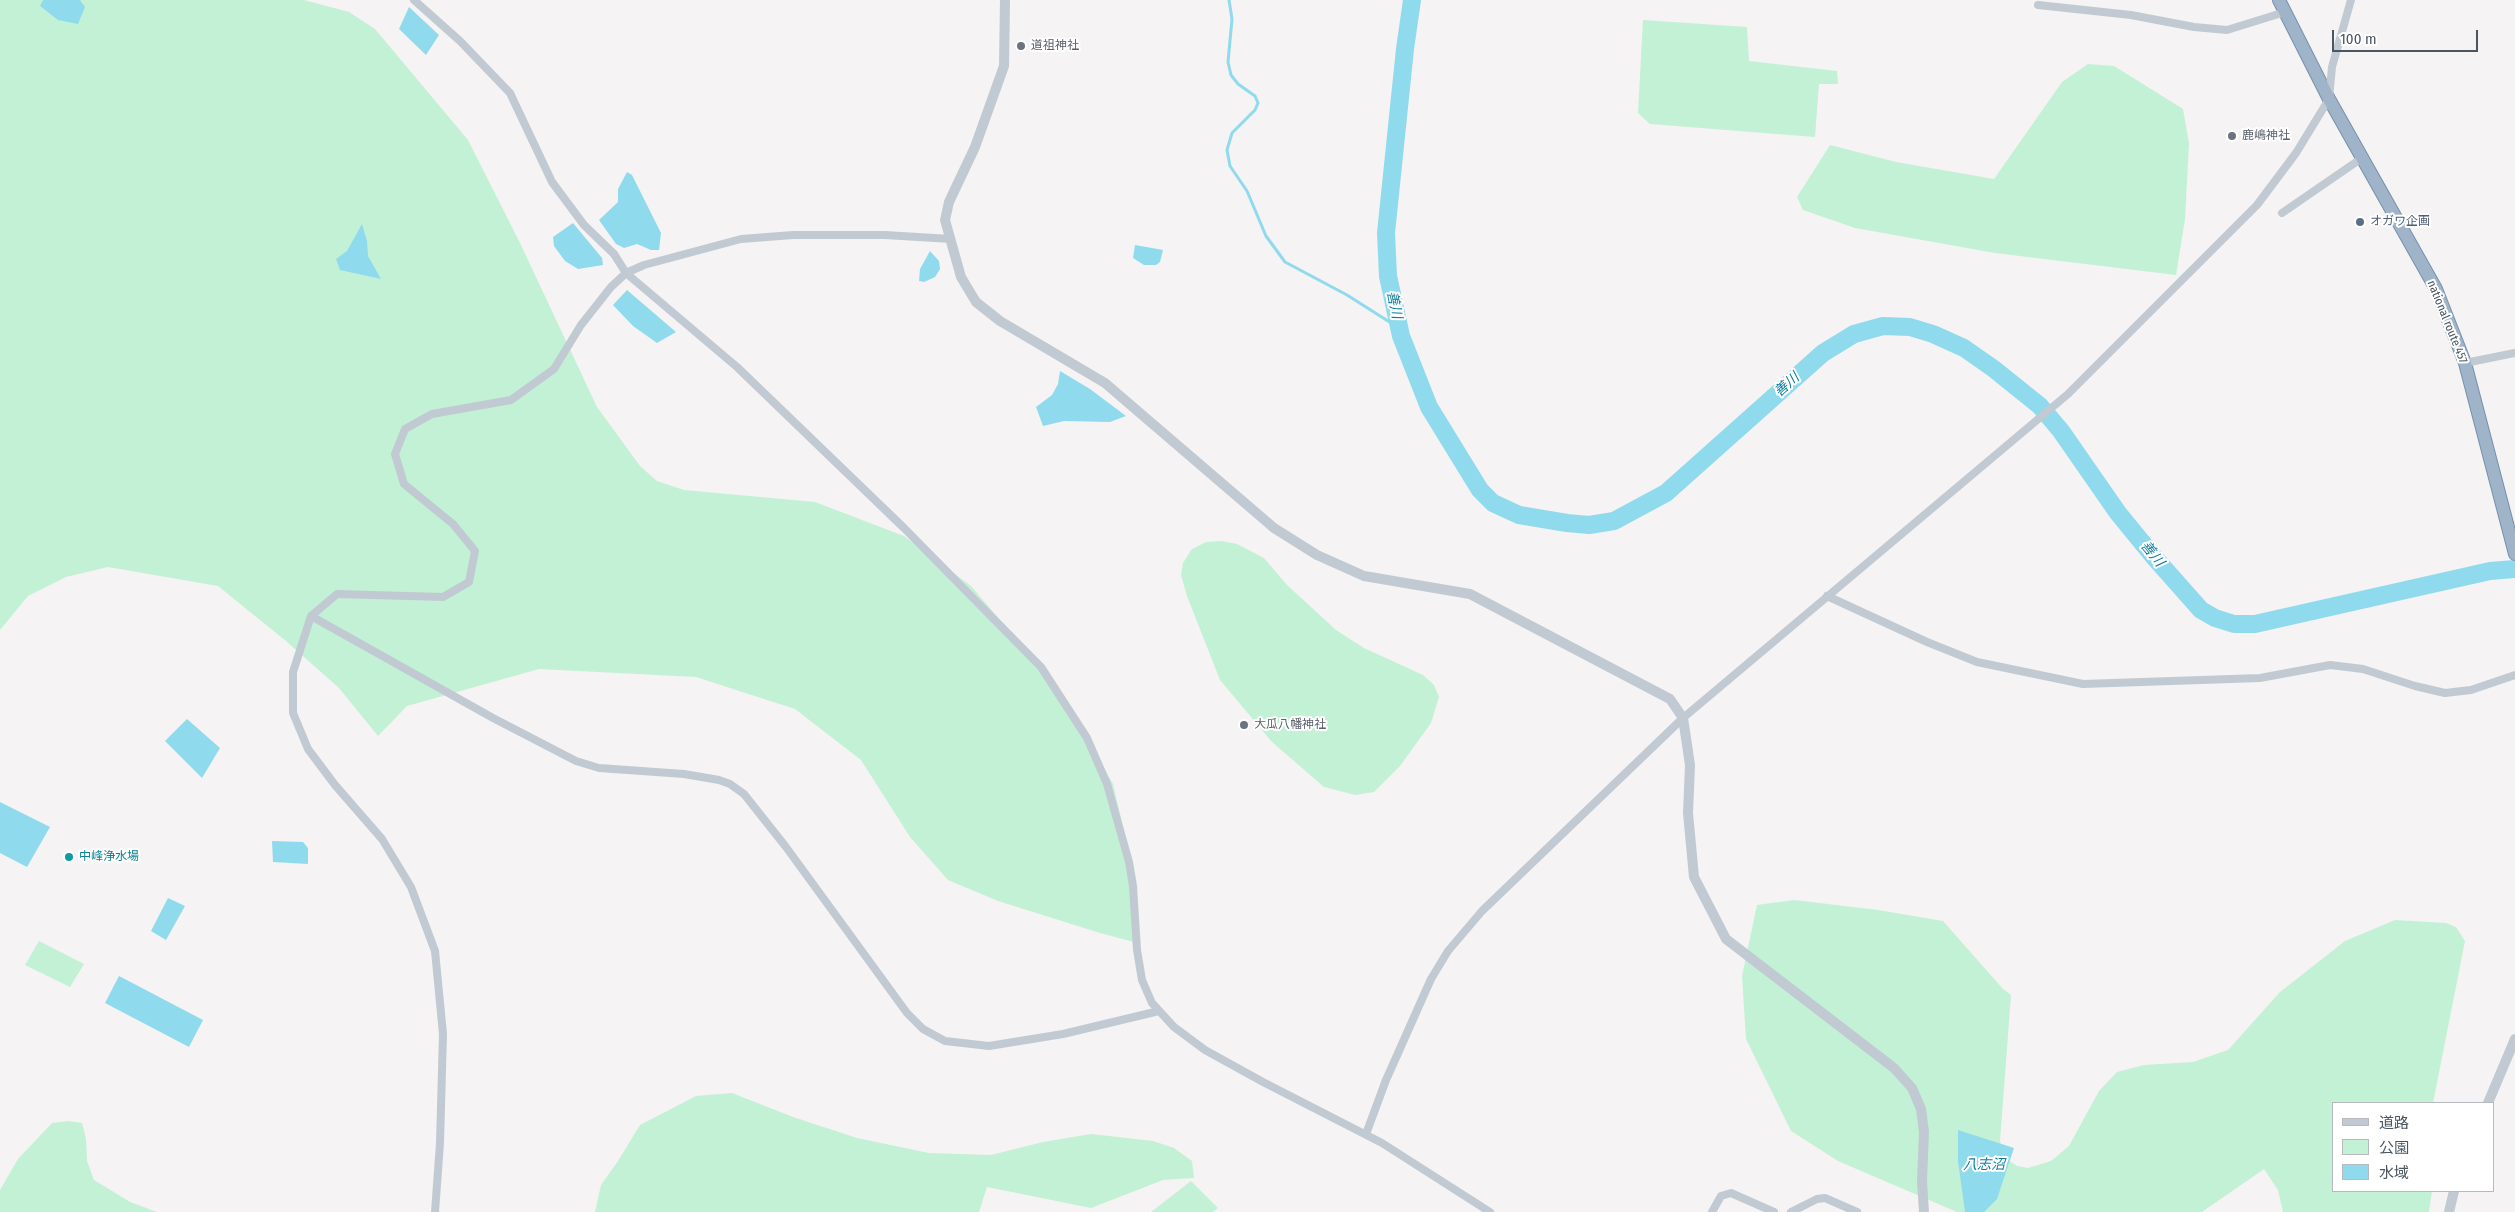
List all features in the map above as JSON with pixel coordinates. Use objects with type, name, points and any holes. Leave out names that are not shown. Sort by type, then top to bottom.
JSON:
[{"type":"highway","name":"national route 457","points":[[2279,0],[2329,99],[2436,289],[2465,362],[2515,554]]},
{"type":"street","points":[[414,0],[460,41],[510,93],[552,182],[584,225],[614,254],[626,273],[737,367],[904,528],[1041,666],[1087,738],[1107,784],[1129,862],[1142,980],[1148,996],[1159,1011],[1174,1027],[1205,1050],[1263,1082],[1366,1134],[1490,1212]]},
{"type":"street","points":[[1004,0],[1004,66],[975,147],[949,202],[946,220],[961,277],[976,302],[1000,321],[1105,383],[1274,528],[1317,555],[1364,576],[1470,594],[1670,699],[1683,718],[1690,765],[1688,814],[1694,877],[1726,939],[1894,1068],[1912,1088],[1921,1109],[1924,1132],[1922,1181],[1924,1212]]},
{"type":"street","points":[[1366,1134],[1386,1080],[1431,979],[1448,951],[1482,910],[1683,718],[2068,394],[2257,205],[2296,152],[2329,99],[2332,67],[2351,0]]},
{"type":"street","points":[[2038,5],[2131,15],[2194,27],[2228,30],[2285,12]]},
{"type":"street","points":[[2282,213],[2362,158]]},
{"type":"street","points":[[435,1212],[440,1143],[443,1034],[435,951],[411,887],[382,840],[335,785],[308,749],[293,713],[293,672],[311,616],[337,594],[443,597],[469,582],[475,551],[453,524],[404,484],[395,454],[405,429],[432,414],[511,400],[554,369],[581,325],[611,287],[626,273],[644,265],[741,239],[802,235],[885,235],[951,239]]},
{"type":"street","points":[[2465,362],[2515,353]]},
{"type":"street","points":[[1827,596],[1927,642],[1977,662],[2083,684],[2260,678],[2330,665],[2363,669],[2415,686],[2445,693],[2471,690],[2515,675]]},
{"type":"street","points":[[311,616],[493,718],[576,761],[599,768],[684,774],[719,780],[730,784],[744,794],[786,847],[907,1013],[923,1029],[945,1041],[989,1046],[1063,1034],[1159,1011]]},
{"type":"street","points":[[2488,1102],[2515,1039]]},
{"type":"street","points":[[2449,1212],[2454,1192]]},
{"type":"street","points":[[1712,1212],[1721,1196],[1732,1193],[1774,1212]]},
{"type":"street","points":[[1791,1212],[1817,1199],[1825,1198],[1857,1212]]},
{"type":"green space","points":[[0,0],[304,0],[349,12],[375,29],[468,140],[520,243],[597,407],[640,466],[657,481],[684,490],[815,502],[904,536],[971,586],[1060,690],[1113,784],[1133,869],[1134,942],[998,901],[948,880],[910,837],[861,760],[795,709],[696,677],[539,669],[407,706],[378,736],[339,688],[286,641],[218,586],[108,567],[66,577],[28,596],[0,630]]},
{"type":"green space","points":[[1643,20],[1747,27],[1749,61],[1837,71],[1838,84],[1819,84],[1815,137],[1650,124],[1638,113]]},
{"type":"green space","points":[[2088,64],[2114,66],[2183,109],[2189,143],[2185,219],[2176,275],[1995,253],[1855,228],[1803,210],[1797,197],[1830,145],[1896,162],[1994,179],[2062,82]]},
{"type":"green space","points":[[1222,541],[1237,544],[1264,558],[1287,585],[1336,630],[1364,648],[1423,675],[1434,685],[1439,697],[1431,723],[1400,766],[1374,792],[1355,795],[1324,787],[1272,742],[1220,680],[1187,596],[1181,575],[1183,563],[1192,549],[1206,542]]},
{"type":"green space","points":[[1794,900],[1878,910],[1943,921],[2003,989],[2011,995],[2000,1141],[2005,1158],[2017,1166],[2028,1168],[2051,1161],[2069,1146],[2099,1091],[2117,1072],[2144,1065],[2193,1062],[2228,1050],[2280,992],[2345,941],[2395,920],[2446,923],[2456,927],[2465,941],[2433,1102],[2332,1102],[2332,1192],[2432,1192],[2429,1212],[2283,1212],[2278,1190],[2264,1169],[2202,1212],[1957,1212],[1838,1161],[1791,1131],[1746,1039],[1742,976],[1757,905]]},
{"type":"green space","points":[[39,941],[84,964],[70,987],[25,965]]},
{"type":"green space","points":[[732,1093],[793,1117],[857,1138],[929,1153],[991,1155],[1043,1142],[1091,1134],[1153,1141],[1174,1148],[1192,1161],[1194,1178],[1163,1180],[1091,1208],[987,1187],[979,1212],[595,1212],[601,1185],[640,1125],[696,1096]]},
{"type":"green space","points":[[68,1121],[82,1123],[86,1139],[87,1161],[94,1180],[130,1202],[157,1212],[0,1212],[0,1190],[18,1159],[52,1123]]},
{"type":"green space","points":[[1191,1181],[1218,1208],[1213,1212],[1151,1212]]},
{"type":"water","points":[[43,0],[80,0],[85,7],[78,24],[58,20],[40,6]]},
{"type":"water","points":[[409,7],[439,35],[426,55],[399,29]]},
{"type":"water","points":[[627,172],[632,175],[661,233],[659,250],[651,250],[637,244],[624,248],[616,244],[599,220],[618,202],[618,189]]},
{"type":"water","points":[[573,223],[602,258],[603,265],[578,269],[565,261],[554,246],[553,237]]},
{"type":"water","points":[[362,224],[367,241],[368,256],[381,279],[340,270],[336,259],[347,251]]},
{"type":"water","points":[[1135,245],[1163,250],[1160,262],[1156,265],[1144,265],[1133,258]]},
{"type":"water","points":[[930,251],[939,261],[940,269],[935,277],[924,282],[919,281],[920,269]]},
{"type":"water","points":[[627,290],[676,332],[657,343],[633,326],[613,305]]},
{"type":"water","points":[[1060,371],[1090,389],[1126,416],[1110,422],[1064,421],[1043,426],[1036,407],[1052,395],[1058,384]]},
{"type":"water","points":[[187,719],[220,748],[202,778],[165,741]]},
{"type":"water","points":[[0,802],[50,827],[27,867],[0,853]]},
{"type":"water","points":[[272,841],[303,842],[308,848],[308,864],[273,862]]},
{"type":"water","points":[[168,898],[185,906],[166,940],[151,931]]},
{"type":"water","points":[[119,976],[203,1020],[189,1047],[105,1003]]},
{"type":"water","name":"八志沼","points":[[1958,1130],[2014,1148],[1997,1199],[1984,1212],[1965,1212],[1958,1161]]},
{"type":"waterway","points":[[1229,0],[1232,19],[1228,62],[1231,75],[1238,84],[1255,96],[1258,103],[1255,110],[1232,133],[1227,150],[1230,166],[1247,191],[1266,236],[1285,262],[1347,295],[1399,328]]},
{"type":"waterway","name":"善川","points":[[1412,0],[1405,49],[1386,233],[1388,276],[1401,336],[1429,407],[1480,490],[1493,503],[1519,515],[1567,523],[1589,525],[1614,521],[1666,493],[1823,353],[1854,334],[1883,326],[1910,327],[1933,334],[1964,348],[1994,369],[2040,406],[2061,431],[2118,513],[2154,557],[2201,610],[2215,618],[2234,624],[2255,624],[2490,571],[2515,569]]},
{"type":"place","name":"道祖神社","points":[[1021,46]]},
{"type":"place","name":"鹿嶋神社","points":[[2232,136]]},
{"type":"place","name":"オガワ企画","points":[[2360,222]]},
{"type":"place","name":"大瓜八幡神社","points":[[1244,725]]},
{"type":"place","name":"中峰浄水場","points":[[69,857]]}]
